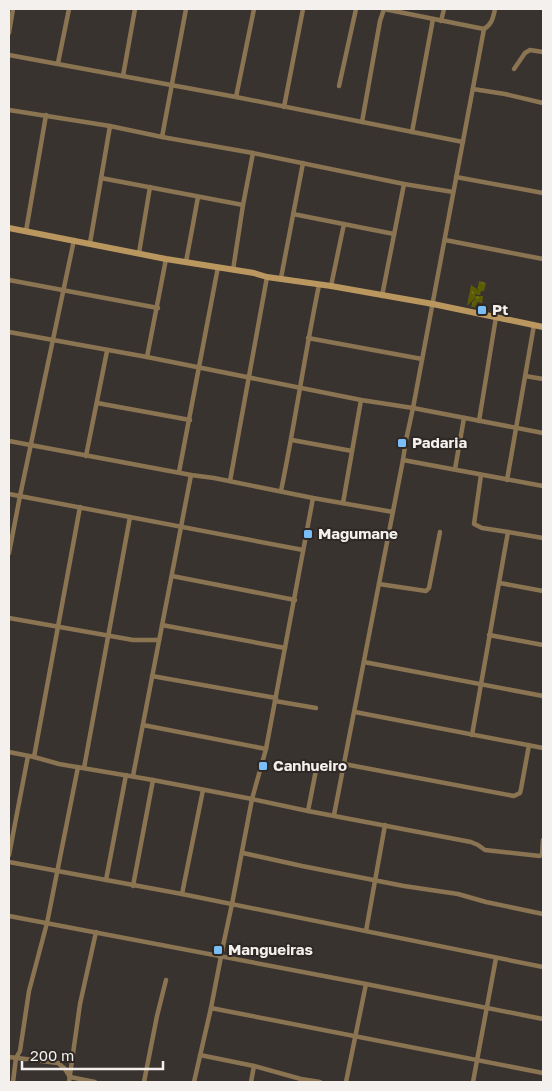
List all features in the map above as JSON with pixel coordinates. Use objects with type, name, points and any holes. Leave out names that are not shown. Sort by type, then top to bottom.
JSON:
[{"type":"street","points":[[9,32],[13,9]]},
{"type":"street","points":[[58,63],[69,9]]},
{"type":"street","points":[[123,76],[135,9]]},
{"type":"street","points":[[162,137],[186,9]]},
{"type":"street","points":[[236,97],[254,9]]},
{"type":"street","points":[[284,107],[303,9]]},
{"type":"street","points":[[339,86],[356,9]]},
{"type":"street","points":[[362,122],[380,21],[384,9],[484,29],[490,25],[495,9]]},
{"type":"street","points":[[441,21],[444,9]]},
{"type":"street","points":[[412,132],[433,19]]},
{"type":"street","points":[[334,816],[484,29]]},
{"type":"street","points":[[514,68],[525,53],[530,50],[543,52]]},
{"type":"street","points":[[9,54],[462,142]]},
{"type":"street","points":[[473,89],[543,102]]},
{"type":"street","points":[[9,110],[110,126],[404,184],[454,192]]},
{"type":"street","points":[[26,231],[46,115]]},
{"type":"street","points":[[90,244],[110,126]]},
{"type":"street","points":[[233,270],[253,153]]},
{"type":"street","points":[[282,278],[304,164]]},
{"type":"street","points":[[456,177],[543,193]]},
{"type":"street","points":[[101,178],[243,205]]},
{"type":"street","points":[[382,296],[404,184]]},
{"type":"street","points":[[139,253],[150,187]]},
{"type":"street","points":[[186,262],[198,197]]},
{"type":"street","points":[[294,214],[394,234]]},
{"type":"street","points":[[331,286],[344,224]]},
{"type":"street","points":[[9,228],[166,259],[433,304],[543,327]]},
{"type":"street","points":[[9,553],[74,240]]},
{"type":"street","points":[[445,240],[543,258]]},
{"type":"street","points":[[147,357],[166,259]]},
{"type":"street","points":[[179,472],[218,267]]},
{"type":"street","points":[[230,481],[267,277]]},
{"type":"street","points":[[9,280],[158,308]]},
{"type":"street","points":[[281,491],[292,440],[308,338],[319,285]]},
{"type":"street","points":[[479,421],[496,317]]},
{"type":"street","points":[[507,480],[534,325]]},
{"type":"street","points":[[9,332],[543,433]]},
{"type":"street","points":[[308,338],[422,359]]},
{"type":"street","points":[[86,456],[108,351]]},
{"type":"street","points":[[525,376],[543,379]]},
{"type":"street","points":[[343,503],[361,400]]},
{"type":"street","points":[[96,403],[190,420]]},
{"type":"street","points":[[455,469],[464,418]]},
{"type":"street","points":[[292,440],[352,451]]},
{"type":"street","points":[[9,441],[393,512]]},
{"type":"street","points":[[403,460],[543,486]]},
{"type":"street","points":[[133,776],[191,475]]},
{"type":"street","points":[[481,475],[474,524],[482,528],[543,538]]},
{"type":"street","points":[[9,494],[303,550]]},
{"type":"street","points":[[194,1082],[243,853],[252,799],[266,749],[313,498]]},
{"type":"street","points":[[9,854],[58,626],[80,508]]},
{"type":"street","points":[[84,768],[130,517]]},
{"type":"street","points":[[379,584],[426,591],[429,588],[440,532]]},
{"type":"street","points":[[472,735],[508,532]]},
{"type":"street","points":[[172,576],[294,600]]},
{"type":"street","points":[[500,582],[543,591]]},
{"type":"street","points":[[9,618],[133,640],[159,640]]},
{"type":"street","points":[[162,625],[285,648]]},
{"type":"street","points":[[489,635],[543,645]]},
{"type":"street","points":[[364,662],[543,696]]},
{"type":"street","points":[[152,676],[316,708]]},
{"type":"street","points":[[355,712],[543,748]]},
{"type":"street","points":[[143,725],[266,749]]},
{"type":"street","points":[[344,764],[514,796],[520,793],[521,790],[529,745]]},
{"type":"street","points":[[9,752],[78,767],[471,842],[485,850],[540,856],[543,854],[543,840]]},
{"type":"street","points":[[13,1082],[16,1058],[20,1051],[30,991],[58,872],[78,767]]},
{"type":"street","points":[[308,811],[316,770]]},
{"type":"street","points":[[106,880],[126,775]]},
{"type":"street","points":[[133,886],[153,780]]},
{"type":"street","points":[[182,894],[203,790]]},
{"type":"street","points":[[366,931],[385,826]]},
{"type":"street","points":[[243,853],[375,880],[458,894],[543,914]]},
{"type":"street","points":[[9,862],[182,894],[543,967]]},
{"type":"street","points":[[9,916],[543,1019]]},
{"type":"street","points":[[69,1080],[80,1004],[96,932]]},
{"type":"street","points":[[472,1082],[496,958]]},
{"type":"street","points":[[144,1082],[166,980]]},
{"type":"street","points":[[346,1082],[366,984]]},
{"type":"street","points":[[211,1008],[543,1074]]},
{"type":"street","points":[[200,1055],[254,1066],[301,1081],[320,1082]]},
{"type":"street","points":[[9,1057],[58,1063],[65,1069],[69,1080]]},
{"type":"street","points":[[251,1082],[254,1066]]},
{"type":"street","points":[[69,1080],[95,1082]]},
{"type":"shaded area","points":[[479,281],[486,283],[484,291],[481,291],[480,295],[476,294],[475,296],[483,296],[482,303],[478,302],[475,307],[471,307],[475,298],[467,306],[471,285],[477,289],[477,293]]},
{"type":"place","name":"Pt","points":[[482,310]]},
{"type":"place","name":"Padaria","points":[[402,443]]},
{"type":"place","name":"Magumane","points":[[308,534]]},
{"type":"place","name":"Canhueiro","points":[[263,766]]},
{"type":"place","name":"Mangueiras","points":[[218,950]]}]
